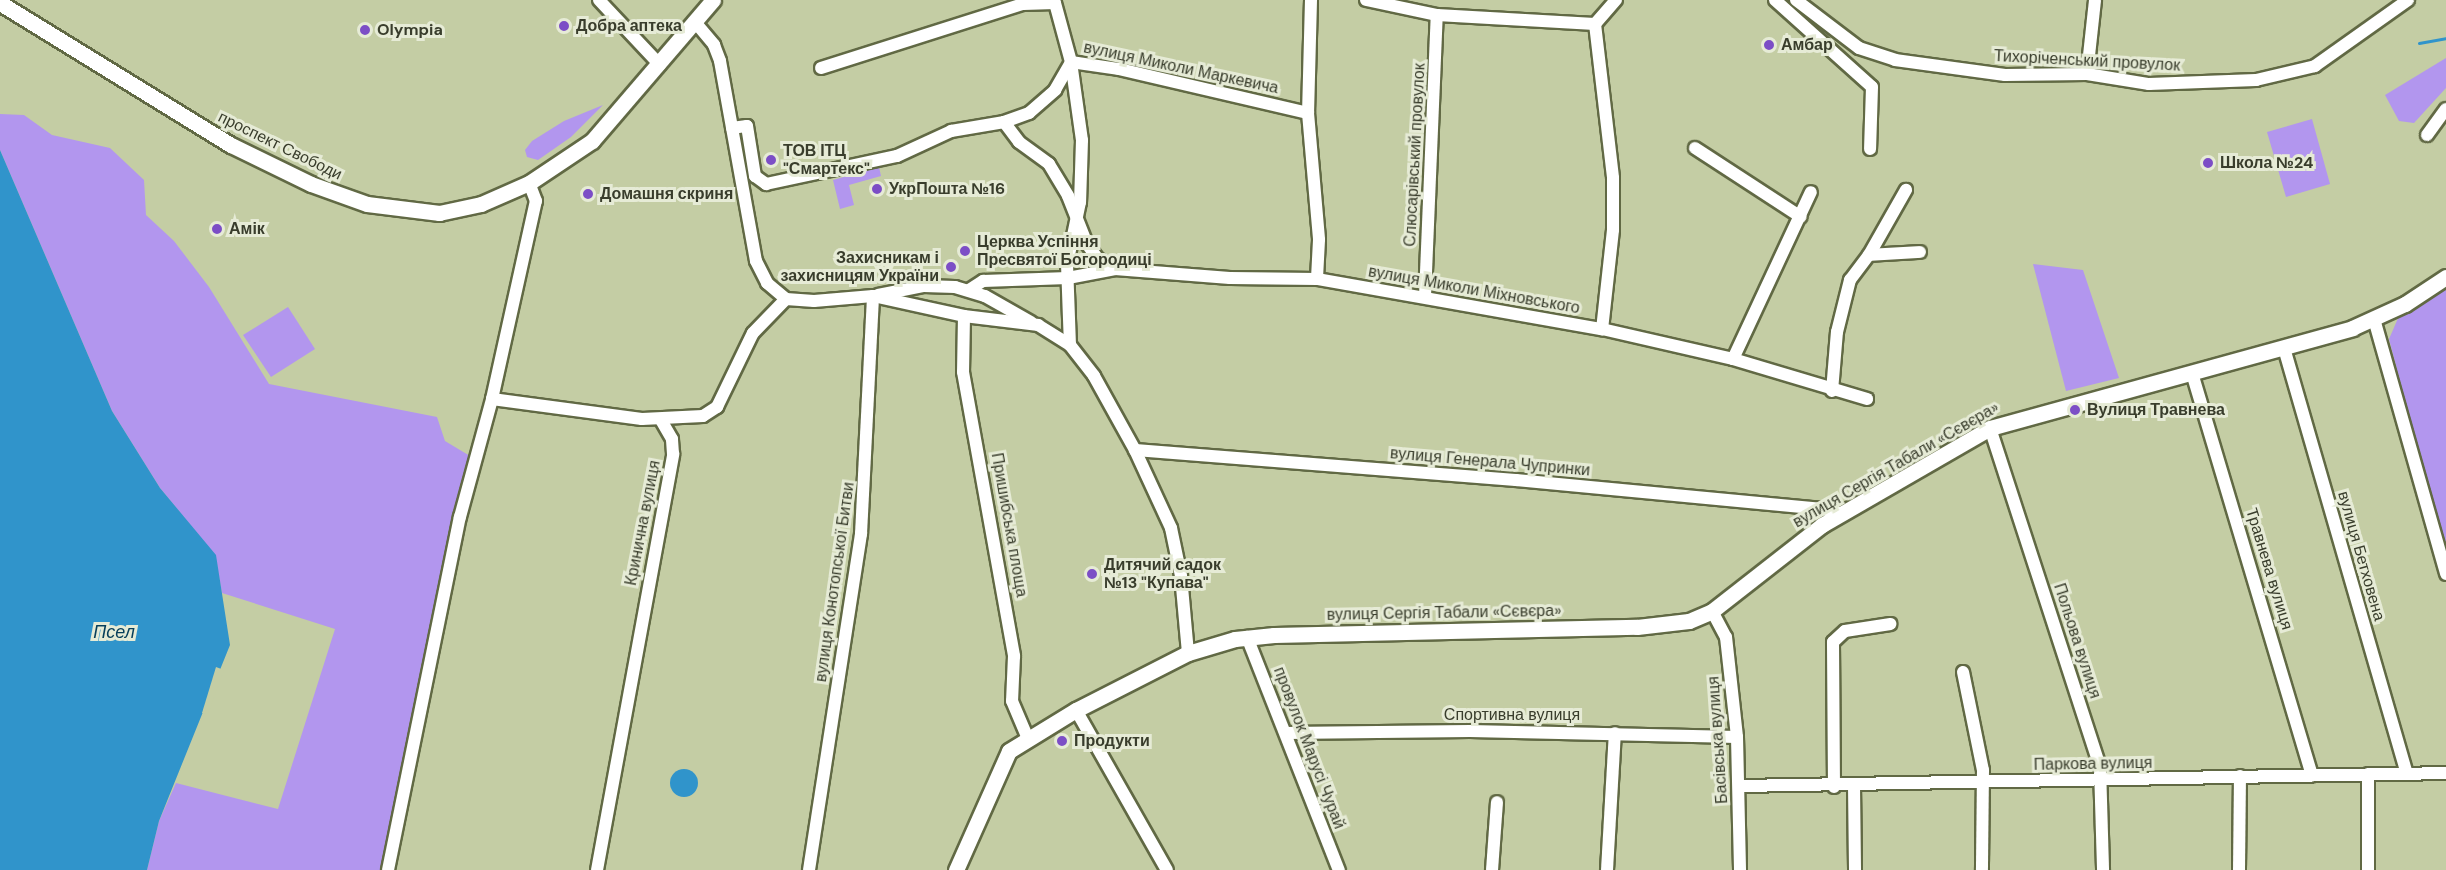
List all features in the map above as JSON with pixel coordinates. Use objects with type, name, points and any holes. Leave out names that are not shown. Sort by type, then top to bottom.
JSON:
[{"type":"main road","name":"проспект Свободи","points":[[0,3],[231,145],[340,196],[402,211],[439,213],[481,204],[529,183],[592,141],[660,65],[713,0]]},
{"type":"main road","name":"вулиця Сергія Табали «Сєвєра»","points":[[956,870],[1000,764],[1027,737],[1188,653],[1247,638],[1660,626],[1712,611],[1796,543],[1990,428],[2018,417],[2284,348],[2374,319],[2446,277]]},
{"type":"street","points":[[599,0],[660,65]]},
{"type":"street","points":[[1311,0],[1308,113],[1319,240],[1317,279]]},
{"type":"street","points":[[1366,0],[1437,15],[1595,24]]},
{"type":"street","points":[[1602,329],[1613,230],[1613,178],[1595,24],[1616,0]]},
{"type":"street","points":[[1775,0],[1872,87],[1870,148]]},
{"type":"street","name":"Тихоріченський провулок","points":[[1796,0],[1859,48],[1895,60],[2005,75],[2087,75],[2149,84],[2256,81],[2315,66],[2408,0]]},
{"type":"street","points":[[2087,75],[2095,0]]},
{"type":"street","points":[[821,68],[1023,4],[1055,3],[1071,62],[1082,140],[1082,182],[1077,222],[1069,251],[1070,345]]},
{"type":"street","name":"Слюсарівський провулок","points":[[1425,296],[1437,15]]},
{"type":"street","points":[[695,22],[717,52],[756,261],[767,284],[786,299],[814,301],[873,296],[924,286],[969,290],[1070,345],[1094,376],[1135,450],[1171,528],[1181,576],[1188,653]]},
{"type":"street","name":"вулиця Миколи Маркевича","points":[[732,128],[747,126],[755,176],[766,184],[897,156],[951,131],[1004,122],[1029,113],[1045,101],[1071,62],[1119,69],[1308,113]]},
{"type":"street","points":[[2427,135],[2446,109]]},
{"type":"street","points":[[1004,122],[1019,142],[1054,170],[1077,222],[1098,259],[1114,269]]},
{"type":"street","points":[[1695,147],[1801,218]]},
{"type":"street","points":[[388,870],[460,517],[492,399],[536,201],[529,183]]},
{"type":"street","points":[[1832,391],[1837,332],[1850,280],[1869,255],[1906,190]]},
{"type":"street","points":[[1733,359],[1801,218],[1811,192]]},
{"type":"street","points":[[1869,255],[1920,252]]},
{"type":"street","name":"вулиця Миколи Міхновського","points":[[969,290],[983,281],[1068,278],[1114,269],[1230,278],[1317,279],[1425,296],[1602,329],[1733,359],[1832,391],[1867,399]]},
{"type":"street","points":[[873,296],[964,315],[1038,326]]},
{"type":"street","name":"вулиця Конотопської Битви","points":[[809,870],[861,534],[873,296]]},
{"type":"street","points":[[492,399],[661,420],[677,415],[703,416],[717,407],[753,333],[786,299]]},
{"type":"street","name":"Пришибська площа","points":[[964,315],[963,372],[1014,656],[1012,701],[1027,737]]},
{"type":"street","points":[[2374,319],[2446,574]]},
{"type":"street","name":"вулиця Бетховена","points":[[2284,348],[2407,773]]},
{"type":"street","name":"Травнева вулиця","points":[[2193,373],[2312,775]]},
{"type":"street","name":"Кринична вулиця","points":[[597,870],[673,454],[672,439],[661,420]]},
{"type":"street","name":"Польова вулиця","points":[[1990,428],[2103,782],[2103,870]]},
{"type":"street","name":"вулиця Генерала Чупринки","points":[[1135,450],[1551,484],[1823,509],[1842,514]]},
{"type":"street","name":"Басівська вулиця","points":[[1712,611],[1726,637],[1737,737],[1740,786],[1740,870]]},
{"type":"street","points":[[1834,787],[1833,642],[1845,631],[1890,624]]},
{"type":"street","name":"провулок Марусі Чурай","points":[[1247,638],[1339,870]]},
{"type":"street","points":[[1963,672],[1983,770],[1982,870]]},
{"type":"street","points":[[1076,710],[1167,870]]},
{"type":"street","name":"Спортивна вулиця","points":[[1286,733],[1615,733],[1737,737]]},
{"type":"street","points":[[1607,870],[1615,733]]},
{"type":"street","name":"Паркова вулиця","points":[[1740,786],[1834,787],[2446,773]]},
{"type":"street","points":[[2368,774],[2368,870]]},
{"type":"street","points":[[2239,870],[2240,776]]},
{"type":"street","points":[[1854,786],[1855,870]]},
{"type":"street","points":[[1492,870],[1497,802]]},
{"type":"shaded area","points":[[2446,58],[2446,88],[2414,123],[2399,121],[2385,95]]},
{"type":"shaded area","points":[[603,105],[571,137],[538,160],[527,157],[525,150],[532,141],[564,121]]},
{"type":"shaded area","points":[[0,114],[24,115],[52,135],[110,148],[144,180],[146,215],[174,241],[209,287],[269,384],[437,417],[445,441],[470,456],[443,564],[382,870],[147,870],[159,821],[176,783],[278,809],[335,629],[222,593],[215,555],[160,488],[112,411],[0,150]]},
{"type":"shaded area","points":[[2312,119],[2330,184],[2286,197],[2267,132]]},
{"type":"shaded area","points":[[879,167],[881,176],[849,185],[854,205],[840,209],[833,180]]},
{"type":"shaded area","points":[[2033,264],[2083,270],[2119,378],[2066,391]]},
{"type":"shaded area","points":[[2446,286],[2446,558],[2389,339],[2399,316]]},
{"type":"shaded area","points":[[288,307],[315,349],[271,377],[243,335]]},
{"type":"water","name":"Псел","points":[[0,150],[112,411],[160,488],[216,555],[230,645],[159,821],[147,870],[0,870]]},
{"type":"water","points":[[684,769],[694,773],[698,783],[694,793],[684,797],[674,793],[670,783],[674,773]]},
{"type":"pier","points":[[216,667],[224,670],[208,714],[202,713]]},
{"type":"waterway","points":[[2419,43],[2446,38]]},
{"type":"place","name":"Добра аптека","points":[[564,26]]},
{"type":"place","name":"Olympia","points":[[365,30]]},
{"type":"place","name":"Амбар","points":[[1769,45]]},
{"type":"place","name":"ТОВ ІТЦ \"Смартекс\"","points":[[771,160]]},
{"type":"place","name":"Школа №24","points":[[2208,163]]},
{"type":"place","name":"УкрПошта №16","points":[[877,189]]},
{"type":"place","name":"Домашня скриня","points":[[588,194]]},
{"type":"place","name":"Амік","points":[[217,229]]},
{"type":"place","name":"Церква Успіння Пресвятої Богородиці","points":[[965,251]]},
{"type":"place","name":"Захисникам і захисницям України","points":[[951,267]]},
{"type":"place","name":"Вулиця Травнева","points":[[2075,410]]},
{"type":"place","name":"Дитячий садок №13 \"Купава\"","points":[[1092,574]]},
{"type":"place","name":"Продукти","points":[[1062,741]]}]
